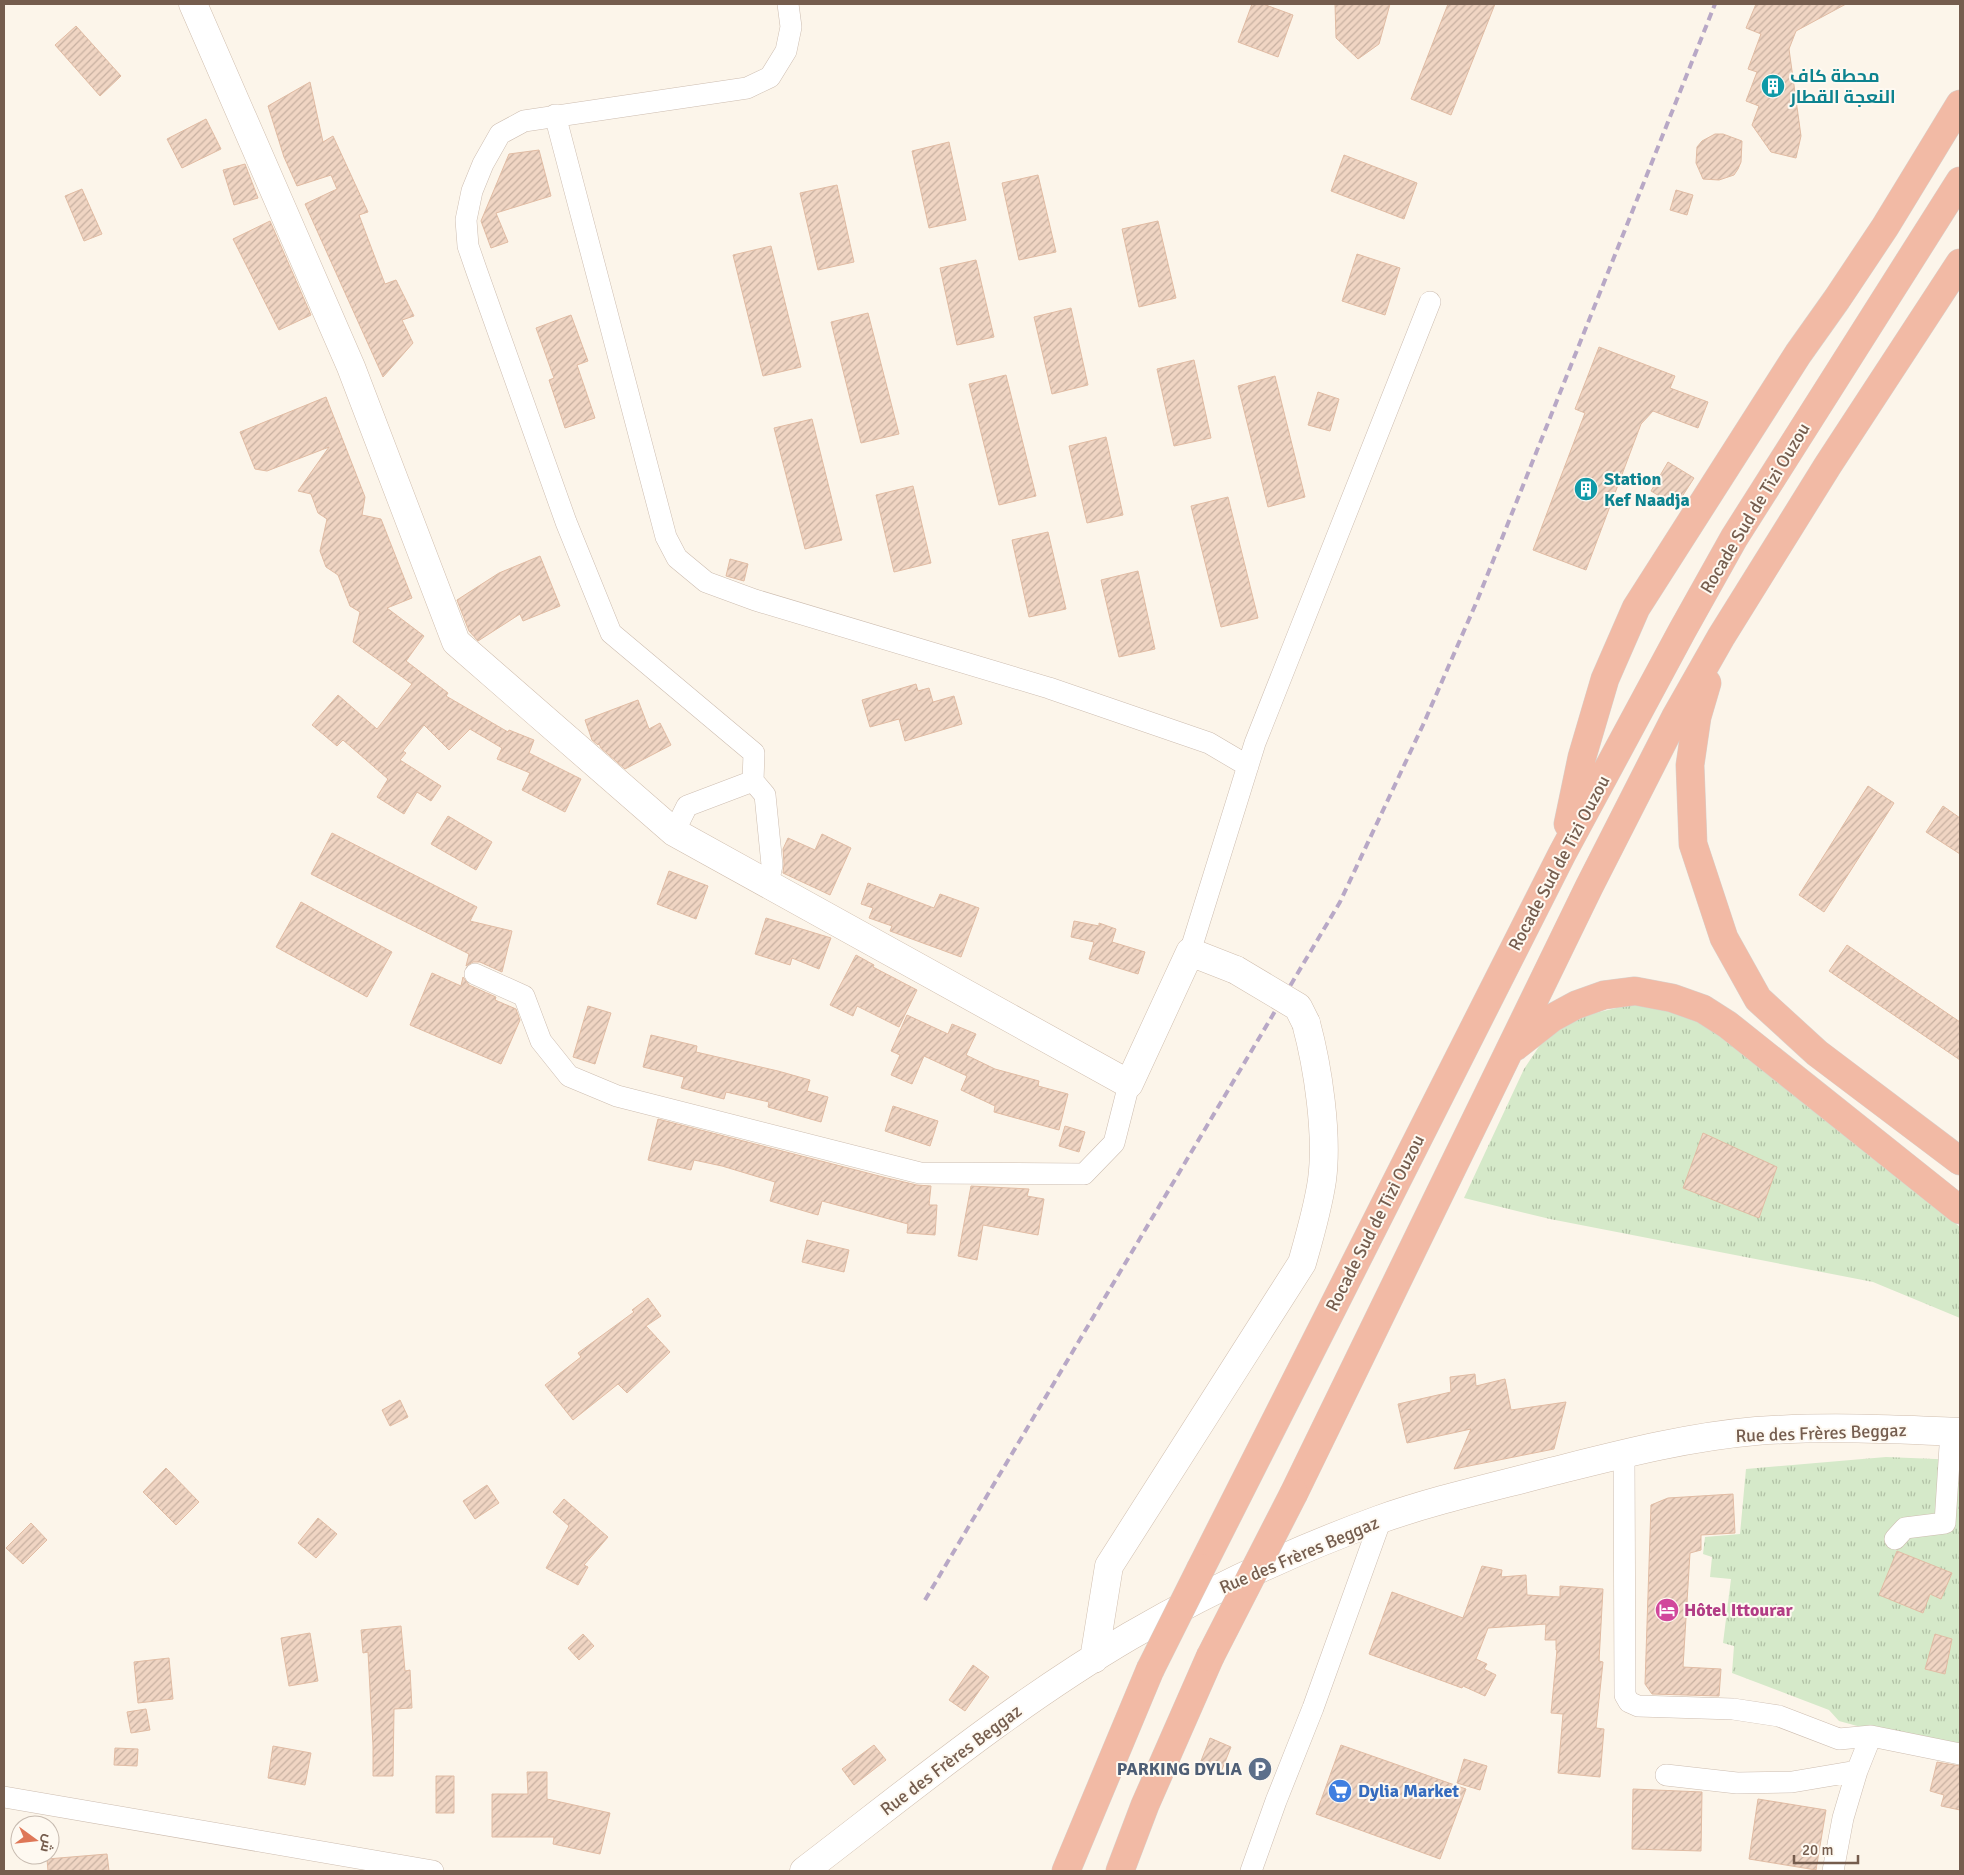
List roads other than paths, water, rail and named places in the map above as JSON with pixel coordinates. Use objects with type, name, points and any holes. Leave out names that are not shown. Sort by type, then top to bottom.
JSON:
[{"type":"highway","points":[[1562,854],[1582,757],[1605,679],[1636,608],[1798,354],[1885,227],[1960,104]]},
{"type":"highway","name":"Rocade Sud de Tizi Ouzou","points":[[1066,1871],[1150,1670],[1562,854],[1734,538],[1960,181]]},
{"type":"highway","name":"Rocade Sud de Tizi Ouzou","points":[[1120,1871],[1145,1805],[1210,1657],[1294,1493],[1589,887],[1674,718],[1721,637],[1828,465],[1960,263]]},
{"type":"highway","points":[[1721,637],[1697,717],[1690,765],[1694,844],[1724,938],[1758,999],[1817,1053],[1960,1161]]},
{"type":"highway","points":[[1510,1051],[1552,1018],[1576,1005],[1604,995],[1635,991],[1672,998],[1703,1008],[1728,1025],[1960,1210]]},
{"type":"street","points":[[193,4],[351,367],[456,642],[674,832],[1129,1084]]},
{"type":"street","points":[[768,884],[772,865],[765,795],[753,780],[754,753],[611,633],[566,522],[468,246],[466,220],[472,191],[483,164],[500,134],[524,121],[555,115],[747,88],[770,77],[786,51],[791,27],[788,4]]},
{"type":"street","points":[[555,115],[666,537],[677,558],[706,582],[755,600],[1048,688],[1209,743],[1248,766]]},
{"type":"street","points":[[475,974],[524,996],[541,1041],[569,1076],[617,1096],[920,1173],[1084,1174],[1114,1143],[1129,1084],[1190,952],[1255,743],[1430,302]]},
{"type":"street","points":[[674,832],[687,806],[753,780]]},
{"type":"street","points":[[1094,1659],[1109,1566],[1302,1262],[1314,1223],[1322,1178],[1320,1096],[1314,1049],[1306,1023],[1298,1007],[1236,970],[1190,952]]},
{"type":"street","name":"Rue des Frères Beggaz","points":[[804,1871],[1012,1713],[1130,1637],[1212,1592],[1313,1545],[1381,1519],[1448,1498],[1664,1444],[1756,1431],[1867,1428],[1956,1431]]},
{"type":"street","points":[[1895,1539],[1905,1528],[1945,1523],[1956,1431]]},
{"type":"street","points":[[1624,1454],[1625,1696],[1629,1702],[1646,1706],[1733,1709],[1779,1716],[1839,1738],[1871,1736],[1960,1754]]},
{"type":"street","points":[[1251,1871],[1276,1801],[1313,1708],[1381,1519]]},
{"type":"street","points":[[1834,1871],[1843,1818],[1857,1771],[1871,1736]]},
{"type":"street","points":[[1666,1775],[1737,1783],[1792,1782],[1857,1771]]},
{"type":"street","points":[[4,1797],[433,1871]]},
{"type":"railway","points":[[925,1600],[1340,902],[1423,725],[1477,601],[1715,4]]},
{"type":"place","name":"محطة كاف النعجة القطار","points":[[1773,86]]},
{"type":"place","name":"Station Kef Naadja","points":[[1586,489]]},
{"type":"place","name":"Hôtel Ittourar","points":[[1667,1610]]},
{"type":"place","name":"PARKING DYLIA","points":[[1260,1769]]},
{"type":"place","name":"Dylia Market","points":[[1340,1791]]}]
